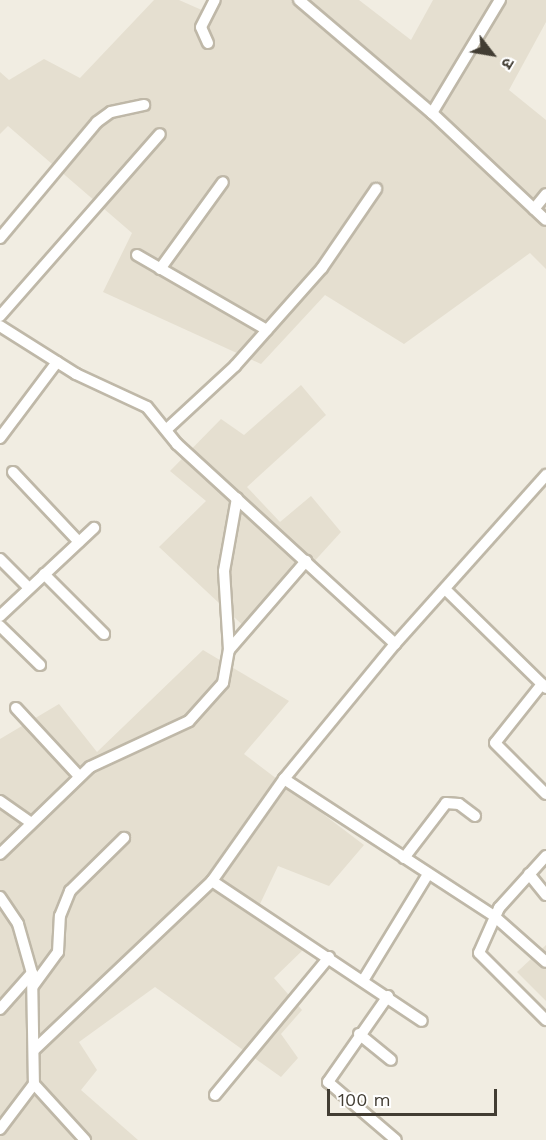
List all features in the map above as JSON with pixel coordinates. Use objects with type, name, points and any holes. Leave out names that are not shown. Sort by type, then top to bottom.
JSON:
[{"type":"street","points":[[208,43],[201,27],[215,0]]},
{"type":"street","points":[[299,0],[432,113],[546,220]]},
{"type":"street","points":[[432,113],[500,0]]},
{"type":"street","points":[[0,238],[97,122],[111,112],[144,105]]},
{"type":"street","points":[[0,316],[160,134]]},
{"type":"street","points":[[160,268],[223,182]]},
{"type":"street","points":[[167,429],[267,330],[322,268],[376,189]]},
{"type":"street","points":[[534,208],[546,194]]},
{"type":"street","points":[[137,255],[267,330]]},
{"type":"street","points":[[0,326],[57,362],[147,407],[237,498],[394,644]]},
{"type":"street","points":[[0,438],[57,362]]},
{"type":"street","points":[[14,472],[79,542]]},
{"type":"street","points":[[35,1048],[212,881],[284,779],[394,644],[446,590],[546,475]]},
{"type":"street","points":[[0,854],[78,776],[189,721],[223,683],[229,650],[224,571],[237,498]]},
{"type":"street","points":[[0,616],[94,528]]},
{"type":"street","points":[[0,559],[29,588]]},
{"type":"street","points":[[229,650],[306,561]]},
{"type":"street","points":[[44,574],[104,634]]},
{"type":"street","points":[[446,590],[544,686],[495,743],[546,794]]},
{"type":"street","points":[[0,626],[40,664]]},
{"type":"street","points":[[16,708],[78,776]]},
{"type":"street","points":[[284,779],[494,916],[546,963]]},
{"type":"street","points":[[0,801],[30,822]]},
{"type":"street","points":[[404,858],[446,802],[459,804],[475,816]]},
{"type":"street","points":[[33,986],[58,952],[60,916],[69,891],[124,838]]},
{"type":"street","points":[[546,856],[494,916],[479,953],[546,1020]]},
{"type":"street","points":[[364,979],[428,874]]},
{"type":"street","points":[[529,874],[546,895]]},
{"type":"street","points":[[212,881],[364,979],[422,1021]]},
{"type":"street","points":[[0,897],[18,924],[32,974],[35,1048],[34,1084],[0,1129]]},
{"type":"street","points":[[215,1095],[329,957]]},
{"type":"street","points":[[0,1009],[32,974]]},
{"type":"street","points":[[388,996],[359,1034],[328,1082],[396,1140]]},
{"type":"street","points":[[359,1034],[391,1060]]},
{"type":"street","points":[[34,1084],[85,1140]]},
{"type":"shaded area","points":[[154,0],[179,0],[204,11],[216,0],[359,0],[411,40],[433,0],[546,0],[546,22],[509,90],[546,120],[546,269],[530,253],[404,344],[325,295],[261,364],[103,292],[132,233],[8,126],[0,134],[0,72],[9,80],[44,59],[80,78]]},
{"type":"shaded area","points":[[301,385],[326,415],[247,487],[280,522],[311,496],[341,532],[250,632],[159,547],[206,501],[170,471],[221,419],[244,435]]},
{"type":"shaded area","points":[[203,650],[289,701],[244,754],[364,845],[329,886],[278,866],[260,904],[305,948],[274,978],[302,1010],[281,1034],[298,1058],[281,1077],[155,987],[79,1042],[97,1070],[81,1090],[138,1140],[0,1140],[0,739],[59,704],[97,752]]},
{"type":"shaded area","points":[[546,945],[546,1001],[517,972]]}]
